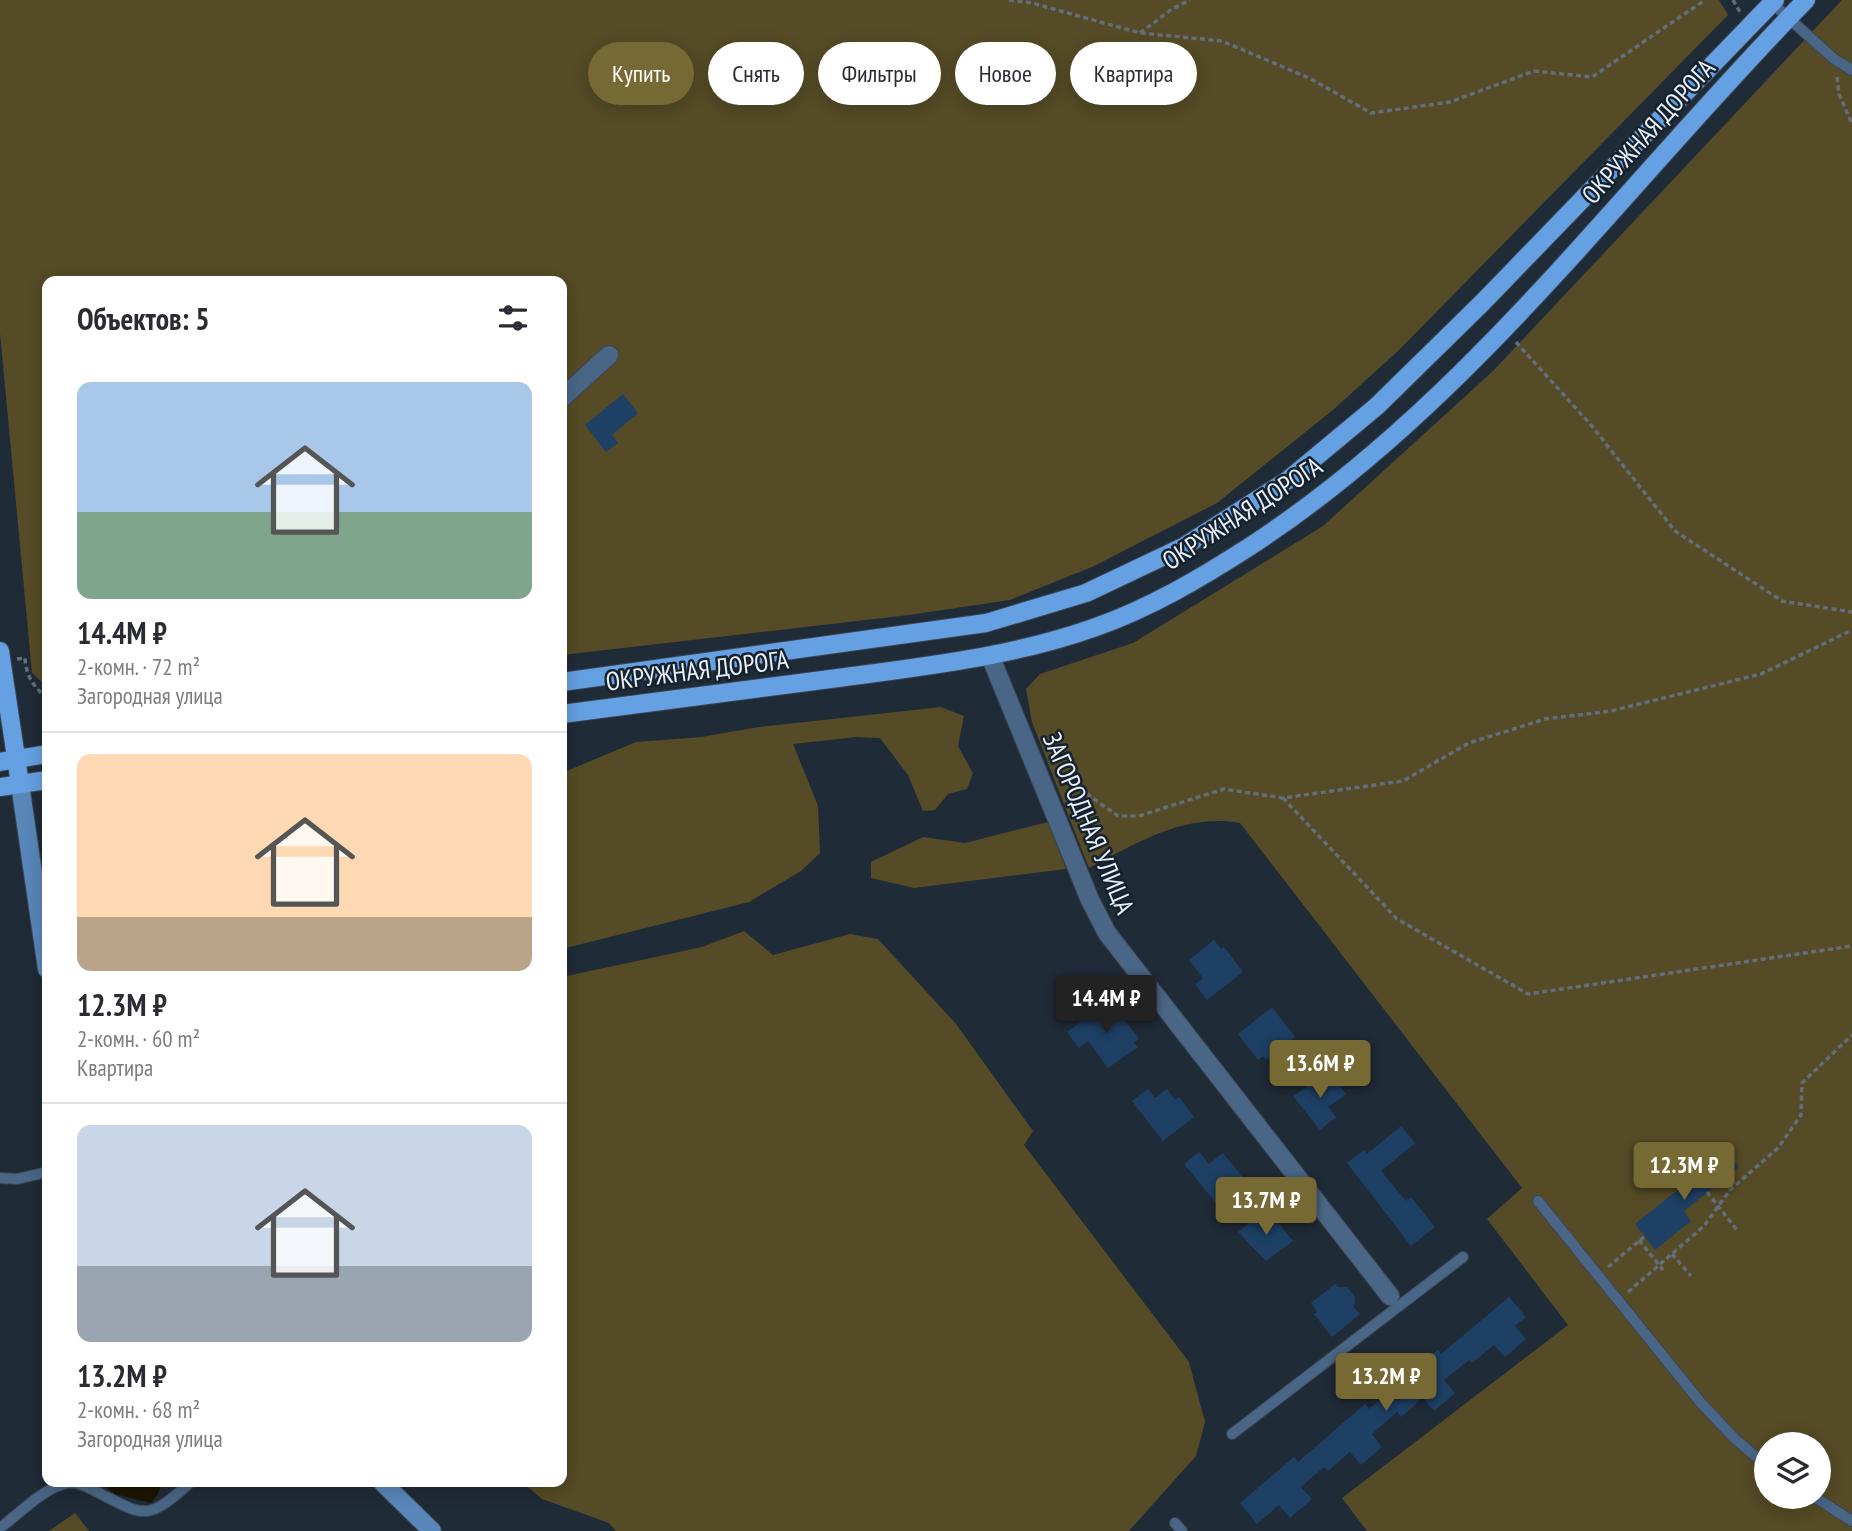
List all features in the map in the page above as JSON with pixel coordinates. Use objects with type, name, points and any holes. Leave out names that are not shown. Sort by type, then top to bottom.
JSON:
[{"type":"main road","name":"ОКРУЖНАЯ ДОРОГА","points":[[567,713],[991,658],[1098,627],[1202,577],[1310,507],[1407,424],[1503,330],[1806,0]]},
{"type":"main road","name":"ОКРУЖНАЯ ДОРОГА","points":[[567,681],[986,623],[1086,593],[1183,547],[1288,480],[1377,406],[1483,302],[1774,1]]},
{"type":"main road","points":[[1,656],[8,760],[20,784],[42,935]]},
{"type":"main road","points":[[8,760],[42,755]]},
{"type":"main road","points":[[0,787],[42,781]]},
{"type":"main road","points":[[387,1487],[432,1531]]},
{"type":"street","points":[[567,393],[609,355]]},
{"type":"street","name":"ЗАГОРОДНАЯ УЛИЦА","points":[[991,658],[1090,900],[1107,933],[1393,1302]]},
{"type":"lane","points":[[1774,1],[1788,18],[1834,60],[1852,70]]},
{"type":"lane","points":[[0,1178],[17,1179],[42,1173]]},
{"type":"lane","points":[[1538,1201],[1722,1426],[1754,1454]]},
{"type":"lane","points":[[1232,1434],[1393,1302],[1463,1257]]},
{"type":"lane","points":[[0,1528],[44,1495],[60,1487]]},
{"type":"lane","points":[[87,1487],[134,1510],[147,1513],[167,1503],[185,1487]]},
{"type":"lane","points":[[1831,1508],[1852,1521]]},
{"type":"path","points":[[1009,0],[1032,3],[1140,33],[1222,41],[1311,79],[1371,113],[1450,102],[1534,71],[1592,77],[1705,0]]},
{"type":"path","points":[[1140,33],[1172,9],[1190,0]]},
{"type":"path","points":[[1834,60],[1839,94],[1852,124]]},
{"type":"path","points":[[1503,330],[1591,425],[1675,531],[1782,601],[1852,612]]},
{"type":"path","points":[[1030,753],[1118,816],[1139,816],[1224,789],[1283,799],[1404,781],[1469,743],[1545,719],[1611,711],[1761,674],[1852,630]]},
{"type":"path","points":[[1,656],[25,658],[26,672],[32,684],[42,694]]},
{"type":"path","points":[[1283,799],[1397,919],[1528,994],[1852,946]]},
{"type":"path","points":[[1618,1300],[1704,1226],[1718,1206],[1791,1131],[1801,1115],[1802,1083],[1852,1035]]},
{"type":"path","points":[[1707,1192],[1737,1230]]},
{"type":"path","points":[[1599,1276],[1644,1237]]},
{"type":"path","points":[[1639,1240],[1663,1270]]},
{"type":"path","points":[[1672,1253],[1691,1276]]},
{"type":"shaded area","points":[[0,0],[1719,0],[1728,15],[1399,350],[1334,409],[1217,503],[1092,567],[1010,600],[909,615],[567,654],[567,276],[42,276],[42,682],[32,673],[0,333]]},
{"type":"shaded area","points":[[1842,0],[1852,0],[1852,1531],[1367,1531],[1342,1498],[1568,1325],[1487,1219],[1522,1188],[1240,823],[1219,821],[1180,826],[1143,840],[1089,868],[1032,722],[1026,689],[1040,674],[1133,643],[1323,526],[1493,371]]},
{"type":"shaded area","points":[[941,707],[964,716],[958,746],[973,773],[967,789],[948,794],[935,810],[923,811],[908,775],[880,738],[856,737],[793,744],[818,806],[820,853],[801,871],[749,902],[567,948],[567,771],[636,742],[701,737],[759,727]]},
{"type":"shaded area","points":[[1048,822],[1066,869],[914,888],[871,878],[871,862],[923,837],[965,843]]},
{"type":"shaded area","points":[[744,931],[773,955],[850,934],[878,939],[956,1024],[1033,1131],[1024,1145],[1189,1362],[1205,1422],[1196,1456],[1129,1531],[616,1531],[609,1523],[542,1499],[528,1487],[567,1487],[567,976],[702,947]]},
{"type":"shaded area","points":[[106,1487],[160,1487],[151,1503],[115,1494]]},
{"type":"shaded area","points":[[75,1513],[89,1531],[49,1531]]},
{"type":"building","points":[[623,394],[638,413],[612,435],[618,443],[606,452],[585,425]]},
{"type":"building","points":[[1214,940],[1221,949],[1224,947],[1243,972],[1207,1000],[1195,984],[1203,978],[1189,960]]},
{"type":"building","points":[[1105,1004],[1115,1017],[1120,1013],[1139,1039],[1134,1043],[1138,1047],[1108,1068],[1088,1041],[1079,1048],[1067,1032]]},
{"type":"building","points":[[1272,1007],[1295,1037],[1266,1060],[1263,1056],[1258,1060],[1238,1034]]},
{"type":"building","points":[[1329,1073],[1346,1094],[1328,1107],[1336,1117],[1320,1130],[1293,1096]]},
{"type":"building","points":[[1148,1089],[1155,1098],[1167,1089],[1175,1100],[1179,1097],[1194,1117],[1163,1141],[1132,1101]]},
{"type":"building","points":[[1401,1126],[1415,1143],[1381,1171],[1406,1201],[1411,1197],[1435,1227],[1411,1246],[1347,1163],[1364,1150],[1367,1154]]},
{"type":"building","points":[[1726,1151],[1739,1167],[1684,1211],[1691,1221],[1655,1250],[1635,1224]]},
{"type":"building","points":[[1199,1152],[1209,1164],[1223,1153],[1245,1180],[1216,1203],[1184,1164]]},
{"type":"building","points":[[1272,1215],[1293,1241],[1266,1261],[1238,1232],[1254,1219],[1259,1225]]},
{"type":"building","points":[[1335,1284],[1338,1287],[1347,1287],[1355,1297],[1354,1307],[1360,1314],[1332,1337],[1314,1314],[1317,1312],[1311,1303]]},
{"type":"building","points":[[1509,1297],[1526,1317],[1515,1326],[1526,1339],[1505,1357],[1494,1345],[1472,1363],[1469,1360],[1444,1380],[1455,1393],[1434,1411],[1423,1398],[1401,1417],[1397,1412],[1372,1434],[1382,1447],[1361,1465],[1350,1452],[1328,1471],[1324,1467],[1301,1487],[1312,1499],[1290,1518],[1279,1505],[1257,1524],[1240,1503],[1294,1457],[1298,1462],[1365,1404],[1369,1409],[1438,1350],[1441,1354]]}]
